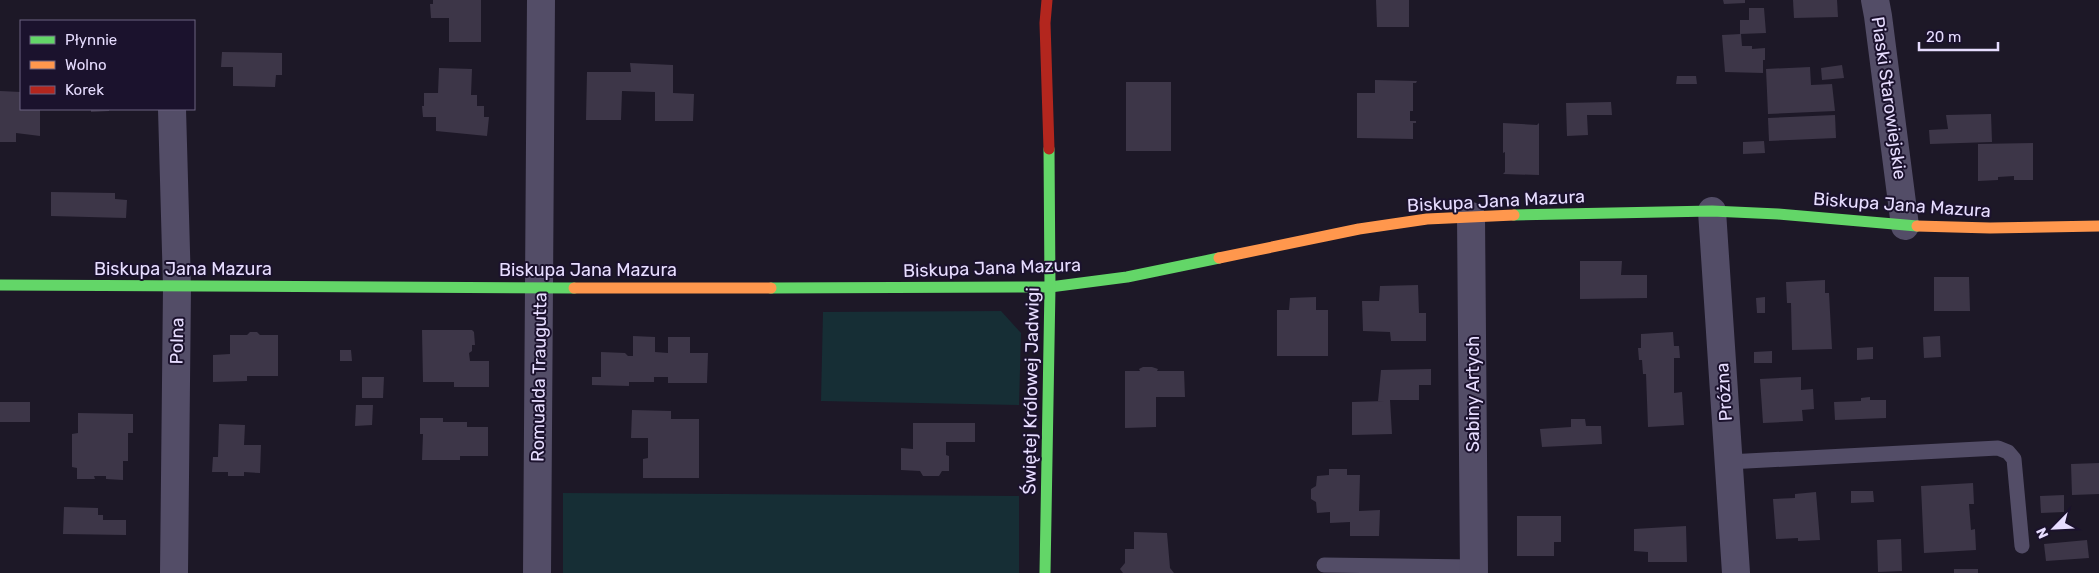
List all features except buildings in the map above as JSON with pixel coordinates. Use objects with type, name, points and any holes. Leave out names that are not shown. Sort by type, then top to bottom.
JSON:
[{"type":"street","name":"Romualda Traugutta","points":[[537,573],[541,0]]},
{"type":"street","name":"Świętej Królowej Jadwigi","points":[[1045,573],[1050,287],[1050,186],[1045,23],[1047,0]]},
{"type":"street","name":"Piaski Starowiejskie","points":[[1875,0],[1905,226]]},
{"type":"street","name":"Polna","points":[[172,110],[177,287],[174,573]]},
{"type":"street","name":"Biskupa Jana Mazura","points":[[0,285],[540,288],[1050,287],[1127,277],[1359,229],[1427,219],[1472,216],[1712,211],[1778,214],[1905,226],[1990,228],[2099,226]]},
{"type":"street","name":"Próżna","points":[[1712,211],[1736,573]]},
{"type":"street","name":"Sabiny Artych","points":[[1472,216],[1474,570]]},
{"type":"lane","points":[[1728,462],[1998,448],[2008,452],[2014,459],[2022,546]]},
{"type":"lane","points":[[1324,566],[1474,570]]},
{"type":"shaded area","points":[[1001,311],[1021,333],[1019,405],[821,401],[823,312]]},
{"type":"shaded area","points":[[563,493],[1019,496],[1019,573],[563,573]]},
{"type":"traffic: fast","points":[[1045,573],[1050,287],[1049,149]]},
{"type":"traffic: fast","points":[[1514,215],[1712,211],[1778,214],[1917,226]]},
{"type":"traffic: fast","points":[[771,288],[1050,287],[1127,277],[1219,258]]},
{"type":"traffic: fast","points":[[0,285],[574,288]]},
{"type":"traffic: slow","points":[[1219,258],[1359,229],[1427,219],[1514,215]]},
{"type":"traffic: slow","points":[[1917,226],[1990,228],[2099,226]]},
{"type":"traffic: slow","points":[[574,288],[771,288]]},
{"type":"traffic: jam","points":[[1047,0],[1045,23],[1049,149]]}]
